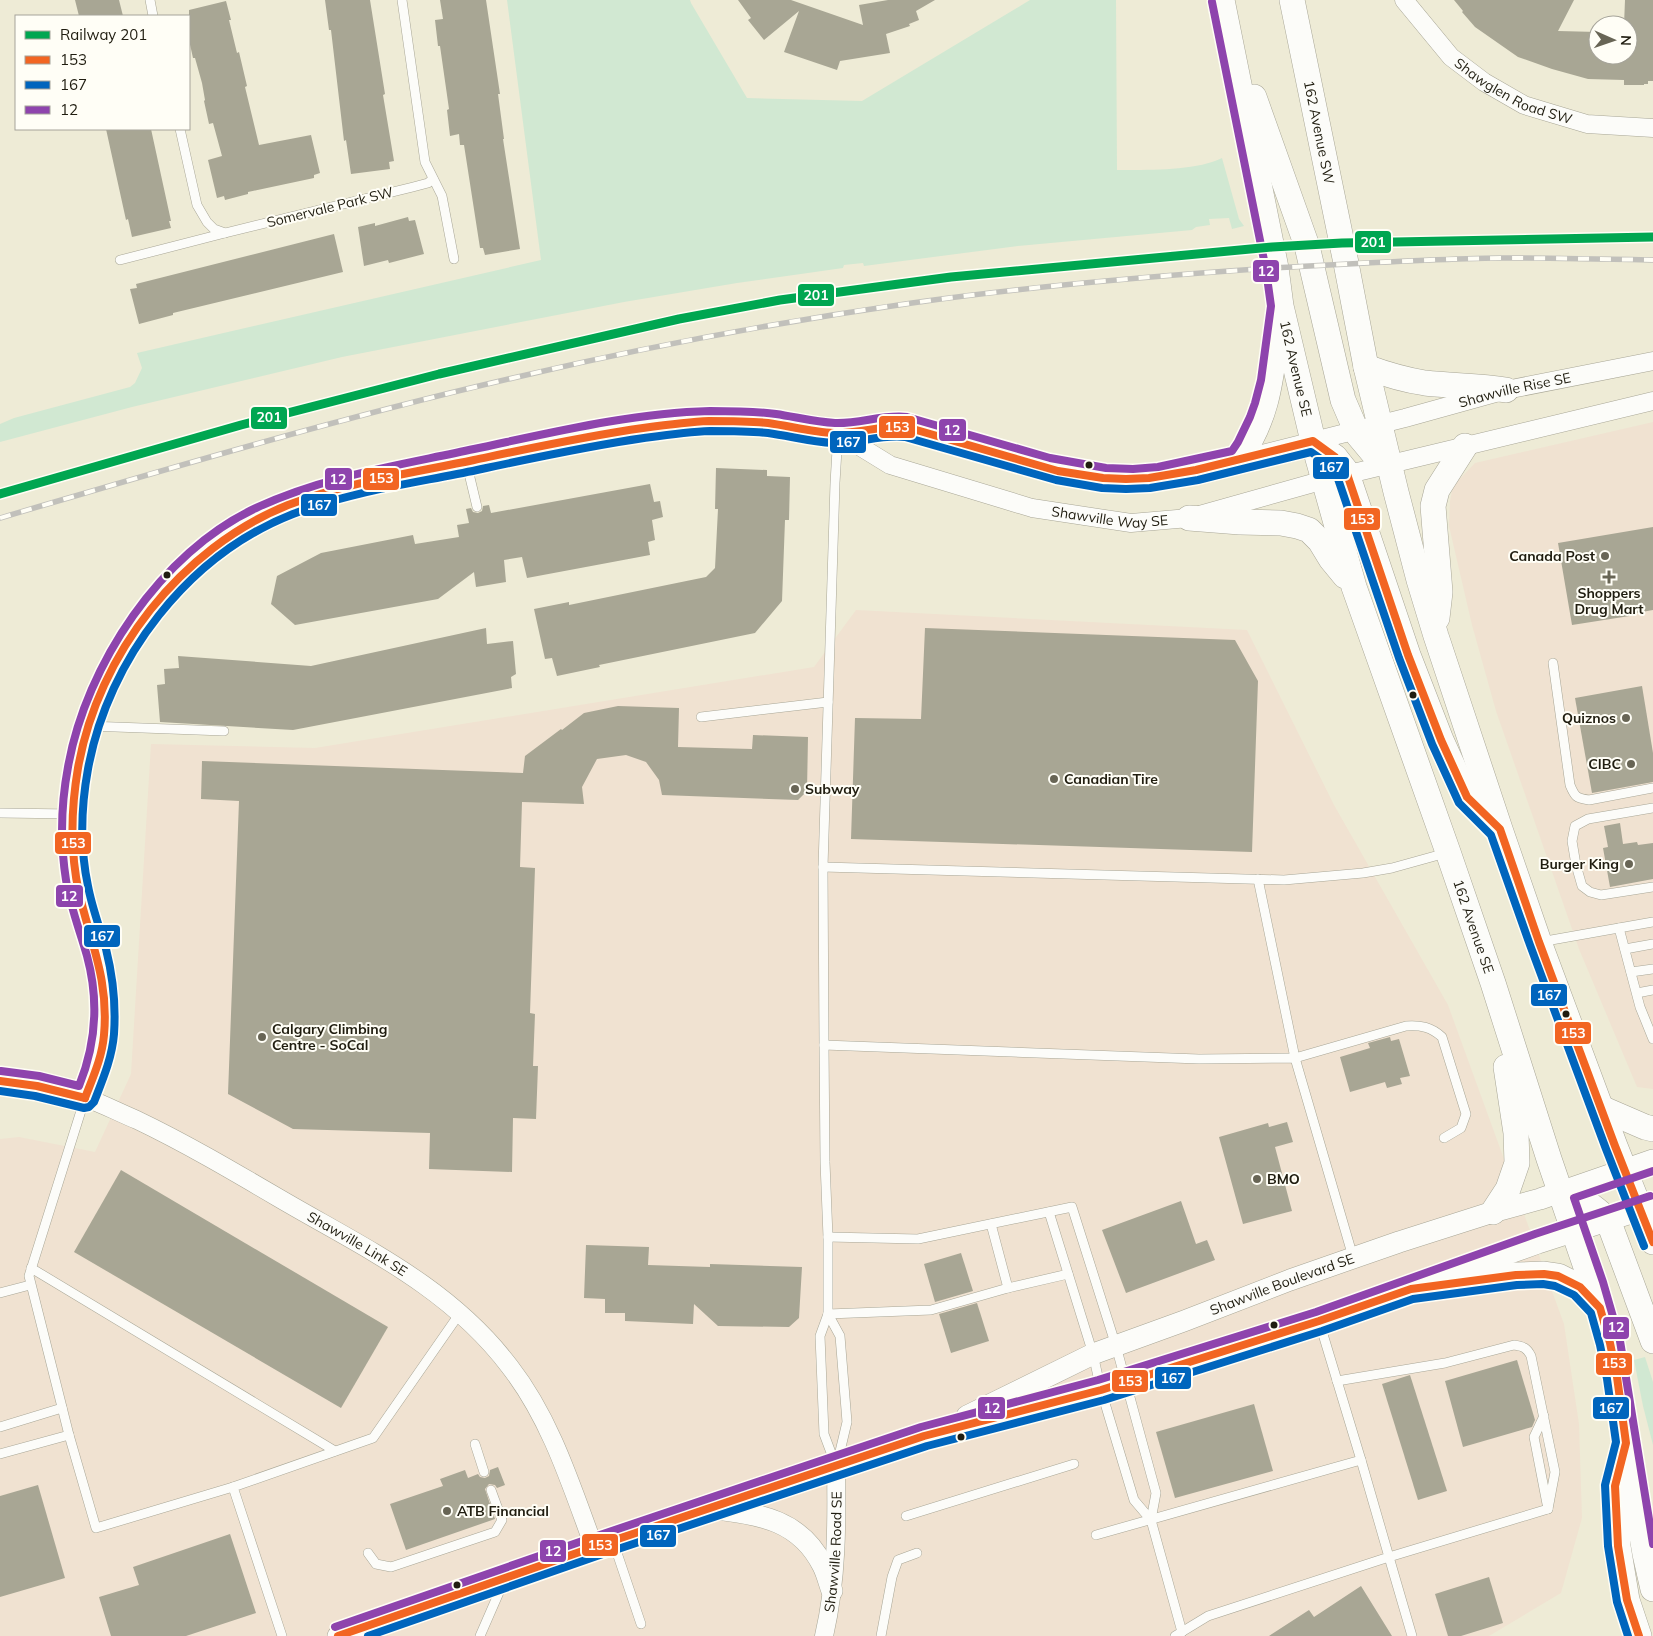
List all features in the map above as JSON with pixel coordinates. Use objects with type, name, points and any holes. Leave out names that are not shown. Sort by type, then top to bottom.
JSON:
[{"type":"main road","name":"162 Avenue SW","points":[[1292,0],[1366,367]]},
{"type":"main road","name":"162 Avenue SE","points":[[1223,7],[1276,268],[1281,306],[1313,441]]},
{"type":"main road","points":[[1223,7],[1307,246],[1344,400],[1368,427]]},
{"type":"main road","points":[[1238,460],[1247,447],[1266,406],[1281,306]]},
{"type":"main road","points":[[1506,390],[1478,386],[1425,383],[1384,374],[1366,367],[1368,427],[1373,453],[1389,464],[1436,636],[1539,942],[1624,1170],[1646,1208],[1653,1242]]},
{"type":"main road","points":[[1313,441],[1335,457],[1335,477],[1441,740],[1467,797],[1500,829]]},
{"type":"main road","points":[[1436,636],[1440,592],[1433,506],[1437,490],[1465,446]]},
{"type":"main road","name":"162 Avenue SE","points":[[1335,477],[1354,587],[1493,983],[1549,1159],[1600,1308],[1617,1378],[1644,1554],[1653,1589]]},
{"type":"main road","points":[[1189,518],[1281,523],[1309,530],[1320,541],[1354,587]]},
{"type":"main road","points":[[1493,983],[1512,1102],[1517,1163],[1508,1189],[1493,1212]]},
{"type":"main road","points":[[1601,1108],[1653,1129]]},
{"type":"main road","points":[[1561,1192],[1578,1196],[1594,1206],[1608,1220],[1653,1341]]},
{"type":"main road","points":[[1411,1289],[1516,1275],[1544,1274],[1558,1276],[1580,1287],[1600,1308]]},
{"type":"main road","points":[[1626,1443],[1615,1486],[1618,1546],[1628,1600],[1639,1636]]},
{"type":"street","name":"Shawglen Road SW","points":[[1404,0],[1451,57],[1484,82],[1524,105],[1588,124],[1653,128]]},
{"type":"street","name":"Shawville Rise SE","points":[[1368,427],[1506,390],[1653,361]]},
{"type":"street","points":[[1389,464],[1653,402]]},
{"type":"street","name":"Shawville Way SE","points":[[85,1098],[99,1062],[104,1012],[102,977],[76,878],[73,814],[80,755],[88,726],[119,656],[151,607],[178,576],[227,537],[247,525],[289,505],[390,478],[608,433],[689,422],[766,423],[838,433],[903,426],[1036,465],[1070,473],[1122,479],[1176,474],[1368,427]]},
{"type":"street","name":"Shawville Way SE","points":[[838,433],[890,465],[1032,508],[1131,523],[1189,518],[1335,477],[1389,464]]},
{"type":"street","name":"Shawville Link SE","points":[[0,1081],[37,1086],[85,1098],[118,1112],[191,1148],[382,1256],[438,1294],[490,1342],[528,1392],[604,1544]]},
{"type":"street","name":"Shawville Boulevard SE","points":[[924,1436],[1093,1354],[1353,1258],[1493,1212],[1540,1199],[1653,1160]]},
{"type":"street","name":"Shawville Boulevard SE","points":[[338,1636],[924,1436],[1101,1390],[1319,1321],[1646,1208]]},
{"type":"street","name":"Shawville Road SE","points":[[824,1636],[832,1591],[837,1514],[836,1466]]},
{"type":"street","points":[[710,1508],[742,1512],[772,1519],[800,1535],[812,1548],[824,1567],[832,1591]]},
{"type":"lane","points":[[150,0],[153,15]]},
{"type":"lane","points":[[402,0],[424,162],[442,196],[454,259]]},
{"type":"lane","points":[[180,130],[199,209],[214,229],[225,233]]},
{"type":"lane","name":"Somervale Park SW","points":[[120,260],[413,187],[428,183],[433,179]]},
{"type":"lane","points":[[836,1466],[824,1434],[820,1336],[828,1314],[823,868],[838,433]]},
{"type":"lane","points":[[466,462],[477,507]]},
{"type":"lane","points":[[1553,663],[1570,785],[1575,796],[1580,799],[1589,800],[1653,788]]},
{"type":"lane","points":[[701,717],[828,702]]},
{"type":"lane","points":[[88,726],[224,731]]},
{"type":"lane","points":[[1653,808],[1588,819],[1575,826],[1572,841],[1582,886],[1590,892],[1601,895],[1653,887]]},
{"type":"lane","points":[[0,813],[73,814]]},
{"type":"lane","points":[[823,868],[1284,880],[1363,873],[1392,868],[1448,852]]},
{"type":"lane","points":[[1258,879],[1295,1058],[1353,1258]]},
{"type":"lane","points":[[1539,942],[1653,922]]},
{"type":"lane","points":[[1619,928],[1637,993],[1651,1026],[1653,1039]]},
{"type":"lane","points":[[1625,949],[1653,944]]},
{"type":"lane","points":[[1631,972],[1653,969]]},
{"type":"lane","points":[[1637,993],[1653,990]]},
{"type":"lane","points":[[824,1045],[1199,1059],[1295,1058],[1406,1026],[1418,1026],[1433,1029],[1442,1037],[1466,1114],[1461,1128],[1444,1138]]},
{"type":"lane","points":[[85,1098],[29,1276],[69,1435],[96,1528],[233,1487],[373,1438],[460,1313]]},
{"type":"lane","points":[[828,1236],[918,1239],[1072,1207],[1116,1346],[1156,1493],[1151,1520],[1178,1634],[1208,1616],[1389,1557],[1548,1509]]},
{"type":"lane","points":[[1049,1212],[1093,1354],[1101,1390],[1134,1500],[1151,1520]]},
{"type":"lane","points":[[992,1224],[1008,1288]]},
{"type":"lane","points":[[31,1268],[336,1451]]},
{"type":"lane","points":[[828,1314],[931,1310],[1008,1288],[1068,1274]]},
{"type":"lane","points":[[0,1293],[30,1285]]},
{"type":"lane","points":[[828,1314],[840,1336],[846,1422],[836,1466]]},
{"type":"lane","points":[[1319,1321],[1362,1460],[1412,1636]]},
{"type":"lane","points":[[1337,1381],[1445,1363],[1514,1345],[1522,1346],[1528,1350],[1531,1356],[1554,1472],[1548,1509]]},
{"type":"lane","points":[[0,1427],[62,1408]]},
{"type":"lane","points":[[1544,1416],[1534,1437],[1548,1509]]},
{"type":"lane","points":[[0,1454],[69,1435]]},
{"type":"lane","points":[[476,1444],[484,1472]]},
{"type":"lane","points":[[1096,1535],[1362,1460]]},
{"type":"lane","points":[[906,1516],[1074,1464]]},
{"type":"lane","points":[[233,1487],[282,1636]]},
{"type":"lane","points":[[368,1554],[376,1564],[391,1567],[495,1532],[502,1520],[491,1490]]},
{"type":"lane","points":[[604,1544],[640,1624]]},
{"type":"lane","points":[[881,1636],[892,1577],[898,1560],[917,1553]]},
{"type":"lane","points":[[480,1636],[506,1578]]},
{"type":"shaded area","points":[[1653,422],[1653,1089],[1637,1087],[1579,949],[1496,711],[1472,625],[1449,526],[1453,486],[1475,463]]},
{"type":"shaded area","points":[[856,610],[1247,630],[1334,805],[1448,1005],[1564,1324],[1579,1424],[1582,1518],[1561,1593],[1489,1636],[0,1636],[0,1139],[19,1137],[95,1152],[131,1074],[151,744],[315,748],[814,667]]},
{"type":"green space","points":[[507,0],[690,0],[747,98],[862,101],[1030,0],[1116,0],[1117,170],[1185,168],[1222,158],[1239,219],[1244,226],[1232,229],[1229,218],[1209,219],[1210,225],[1196,227],[1192,230],[1018,246],[864,266],[863,263],[844,265],[843,268],[624,302],[342,357],[132,407],[0,442],[0,424],[14,418],[130,387],[135,383],[142,368],[137,353],[541,260]]},
{"type":"green space","points":[[1645,1357],[1653,1382],[1653,1445],[1634,1360]]},
{"type":"building","points":[[75,0],[119,0],[123,15],[79,15]]},
{"type":"building","points":[[325,0],[370,0],[394,161],[389,162],[390,169],[351,174],[346,140],[344,141],[331,30],[329,30]]},
{"type":"building","points":[[440,0],[486,0],[500,94],[498,94],[503,139],[520,249],[485,255],[483,248],[480,248],[464,145],[460,145],[459,134],[450,136],[447,110],[449,109],[435,20],[443,19]]},
{"type":"building","points":[[738,0],[791,0],[863,25],[859,5],[888,0],[935,0],[916,11],[919,20],[909,24],[910,26],[886,34],[890,53],[840,61],[837,70],[784,52],[799,11],[764,40],[748,20],[751,18]]},
{"type":"building","points":[[1454,0],[1574,0],[1558,31],[1588,32],[1588,65],[1638,65],[1638,15],[1624,15],[1625,0],[1653,0],[1653,81],[1648,81],[1648,84],[1644,85],[1624,85],[1624,80],[1588,79],[1518,57],[1475,27]]},
{"type":"building","points":[[226,1],[259,145],[311,135],[320,173],[314,175],[314,178],[248,192],[248,194],[225,200],[224,196],[217,198],[208,160],[222,156],[213,123],[209,124],[202,83],[195,58],[193,58],[190,44],[189,10]]},
{"type":"building","points":[[106,130],[151,130],[171,228],[132,237],[128,219],[126,220]]},
{"type":"building","points":[[408,217],[409,221],[415,220],[424,254],[389,263],[388,260],[364,266],[358,227],[375,223],[375,226]]},
{"type":"building","points":[[334,234],[343,272],[173,313],[173,315],[139,324],[130,289],[137,288],[136,284]]},
{"type":"building","points":[[716,468],[767,470],[767,476],[790,477],[789,520],[785,520],[782,601],[755,633],[599,665],[600,667],[557,676],[552,658],[545,659],[534,609],[569,602],[569,605],[706,577],[715,568],[718,509],[715,509]]},
{"type":"building","points":[[650,484],[654,502],[660,501],[663,517],[652,520],[655,540],[648,542],[650,555],[527,578],[522,557],[504,560],[506,582],[476,587],[474,572],[438,599],[295,625],[271,604],[277,576],[321,553],[413,535],[415,544],[459,537],[457,525],[469,523],[466,509],[471,508],[473,512],[478,513],[482,511],[483,506],[489,505],[491,513]]},
{"type":"building","name":"Shoppers Drug Mart","points":[[1653,527],[1653,610],[1636,613],[1636,615],[1572,625],[1558,543]]},
{"type":"building","points":[[486,628],[487,644],[513,641],[516,674],[511,677],[512,688],[293,730],[160,722],[157,685],[165,684],[164,669],[179,668],[178,656],[311,666]]},
{"type":"building","name":"Canadian Tire","points":[[925,628],[1235,640],[1258,681],[1252,852],[851,839],[855,718],[921,719]]},
{"type":"building","points":[[1642,686],[1653,753],[1653,782],[1592,793],[1575,698]]},
{"type":"building","points":[[618,706],[679,708],[678,747],[752,749],[753,735],[808,737],[807,791],[798,800],[662,795],[659,780],[646,762],[626,755],[597,759],[582,787],[584,804],[522,802],[520,867],[535,868],[530,1013],[535,1014],[533,1066],[538,1066],[536,1119],[513,1118],[512,1172],[429,1169],[430,1133],[293,1129],[228,1094],[239,801],[201,799],[202,761],[523,773],[525,756],[561,729],[584,713]]},
{"type":"building","name":"Burger King","points":[[1620,823],[1623,844],[1637,842],[1638,845],[1653,843],[1653,879],[1610,887],[1603,848],[1608,847],[1604,826]]},
{"type":"building","points":[[1390,1037],[1391,1041],[1399,1039],[1410,1076],[1400,1078],[1402,1084],[1387,1088],[1385,1082],[1350,1092],[1340,1057],[1370,1048],[1368,1043]]},
{"type":"building","name":"BMO","points":[[1287,1122],[1293,1142],[1275,1147],[1292,1211],[1243,1224],[1219,1137],[1268,1123],[1269,1127]]},
{"type":"building","points":[[121,1170],[388,1327],[341,1408],[74,1252]]},
{"type":"building","points":[[1181,1201],[1196,1244],[1207,1240],[1215,1260],[1126,1293],[1102,1230]]},
{"type":"building","points":[[586,1245],[649,1247],[648,1265],[710,1267],[710,1264],[802,1267],[799,1318],[789,1327],[718,1326],[694,1304],[693,1324],[625,1321],[625,1313],[605,1313],[605,1299],[584,1298]]},
{"type":"building","points":[[961,1253],[973,1291],[935,1302],[924,1264]]},
{"type":"building","points":[[977,1303],[989,1341],[951,1353],[939,1314]]},
{"type":"building","points":[[1517,1360],[1535,1420],[1532,1427],[1463,1447],[1445,1381]]},
{"type":"building","points":[[1410,1375],[1447,1491],[1418,1500],[1382,1384]]},
{"type":"building","points":[[1254,1404],[1273,1471],[1175,1498],[1156,1432]]},
{"type":"building","points":[[498,1467],[505,1485],[497,1488],[495,1485],[489,1484],[485,1489],[495,1519],[406,1550],[390,1504],[443,1486],[440,1479],[465,1470],[468,1478],[478,1474],[480,1477],[485,1478],[489,1476],[490,1470]]},
{"type":"building","points":[[38,1485],[65,1578],[0,1597],[0,1496]]},
{"type":"building","points":[[230,1534],[256,1613],[186,1636],[111,1636],[99,1597],[139,1585],[133,1567]]},
{"type":"building","points":[[1489,1577],[1503,1623],[1461,1636],[1448,1636],[1435,1594]]},
{"type":"building","points":[[1361,1586],[1392,1636],[1269,1636],[1309,1610],[1314,1617]]},
{"type":"railway","points":[[0,518],[255,444],[448,393],[662,346],[862,310],[1047,287],[1273,268],[1501,258],[1653,260]]},
{"type":"rail line","name":"201","points":[[0,494],[241,425],[439,374],[679,319],[780,300],[951,277],[1272,247],[1342,243],[1653,237]]},
{"type":"transit line","name":"12","points":[[1,1071],[39,1076],[79,1086],[85,1070],[92,1038],[94,1022],[93,989],[87,956],[68,890],[62,837],[66,781],[77,728],[110,652],[133,616],[160,582],[189,553],[221,528],[256,508],[308,488],[363,472],[591,425],[650,416],[710,411],[760,412],[835,423],[898,416],[907,417],[1050,458],[1106,468],[1133,469],[1158,467],[1232,451],[1250,417],[1255,403],[1261,380],[1271,306],[1266,270],[1212,2]]},
{"type":"transit line","name":"153","points":[[85,1098],[101,1052],[105,1015],[98,962],[76,878],[73,846],[76,783],[88,726],[104,685],[125,646],[150,610],[180,577],[213,548],[249,524],[288,505],[357,484],[580,438],[692,422],[761,422],[834,433],[906,427],[1058,471],[1103,478],[1126,479],[1149,478],[1196,470],[1313,441],[1335,457],[1346,471],[1408,655],[1441,740],[1467,797],[1500,829],[1539,942],[1653,1242]]},
{"type":"transit line","name":"167","points":[[0,1091],[35,1096],[84,1108],[89,1107],[94,1102],[109,1060],[115,1023],[110,970],[85,872],[83,842],[86,783],[98,728],[114,689],[134,651],[159,616],[187,584],[219,556],[255,532],[293,514],[361,493],[581,448],[693,432],[761,432],[833,443],[896,436],[905,437],[1056,480],[1102,488],[1126,489],[1150,488],[1198,480],[1311,452],[1328,464],[1337,476],[1399,658],[1432,744],[1459,803],[1491,835],[1530,945],[1644,1246]]},
{"type":"transit line","name":"153","points":[[0,1081],[37,1086],[85,1098]]},
{"type":"transit line","name":"12","points":[[1653,1171],[1574,1198],[1603,1282],[1620,1341],[1653,1544]]},
{"type":"transit line","name":"12","points":[[335,1627],[591,1538],[921,1427],[1098,1380],[1316,1312],[1535,1234],[1650,1196]]},
{"type":"transit line","name":"153","points":[[338,1636],[594,1547],[924,1436],[1101,1390],[1319,1321],[1411,1289],[1516,1275],[1544,1274],[1558,1276],[1580,1287],[1600,1308],[1610,1343],[1617,1377],[1626,1443],[1615,1486],[1618,1546],[1627,1600],[1639,1636]]},
{"type":"transit line","name":"167","points":[[368,1636],[597,1556],[927,1446],[1104,1400],[1322,1331],[1413,1299],[1517,1285],[1543,1284],[1555,1286],[1574,1295],[1591,1313],[1600,1345],[1616,1442],[1605,1485],[1608,1546],[1617,1602],[1628,1636]]},
{"type":"place","name":"Canada Post","points":[[1605,556]]},
{"type":"place","name":"Shoppers Drug Mart","points":[[1609,577]]},
{"type":"place","name":"Quiznos","points":[[1626,718]]},
{"type":"place","name":"CIBC","points":[[1631,764]]},
{"type":"place","name":"Canadian Tire","points":[[1054,779]]},
{"type":"place","name":"Subway","points":[[795,789]]},
{"type":"place","name":"Burger King","points":[[1629,864]]},
{"type":"place","name":"Calgary Climbing Centre - SoCal","points":[[262,1037]]},
{"type":"place","name":"BMO","points":[[1257,1179]]},
{"type":"place","name":"ATB Financial","points":[[447,1511]]}]
